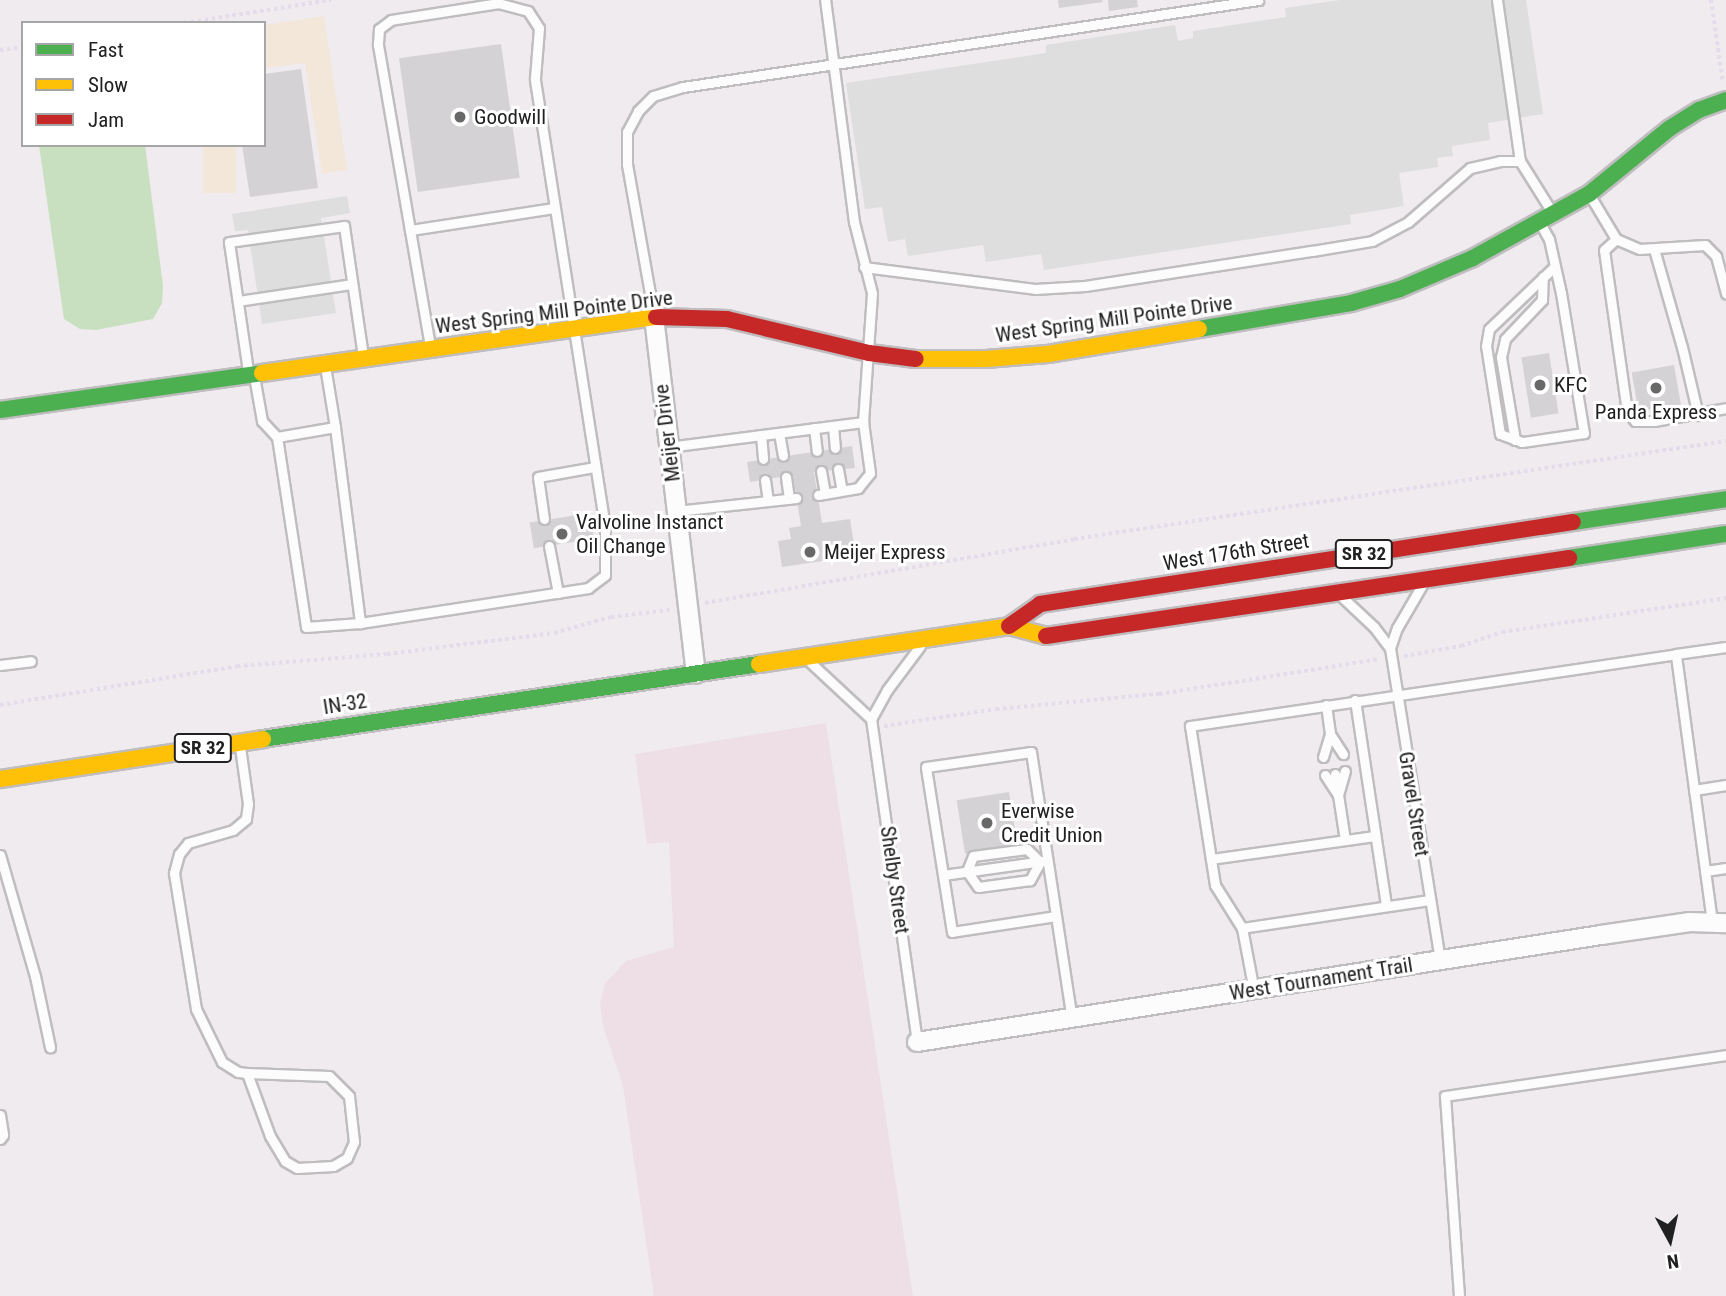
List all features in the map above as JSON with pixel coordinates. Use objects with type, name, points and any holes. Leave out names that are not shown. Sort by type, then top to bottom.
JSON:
[{"type":"main road","name":"West Spring Mill Pointe Drive","points":[[0,410],[654,317],[727,318],[869,353],[921,360],[1048,354],[1351,303],[1400,289],[1473,258],[1589,194],[1670,128],[1699,110],[1726,100]]},
{"type":"main road","name":"West 176th Street","points":[[1009,626],[1040,604],[1726,499]]},
{"type":"main road","name":"West 176th Street","points":[[696,674],[1009,626],[1049,637],[1726,534]]},
{"type":"main road","name":"IN-32","points":[[0,779],[696,674]]},
{"type":"street","name":"Meijer Drive","points":[[654,317],[696,674]]},
{"type":"street","name":"West Tournament Trail","points":[[917,1042],[1677,924],[1719,923]]},
{"type":"lane","points":[[821,471],[821,495],[858,488],[870,473],[863,422],[872,293],[854,222],[825,0]]},
{"type":"lane","points":[[654,317],[627,164],[627,132],[638,111],[653,96],[683,88],[833,64],[1258,0]]},
{"type":"lane","points":[[1497,0],[1520,161],[1546,218],[1569,331],[1584,433],[1522,442],[1500,434],[1486,346],[1489,329],[1555,266]]},
{"type":"lane","points":[[363,358],[344,226],[229,242],[261,421],[277,437],[306,627],[360,623],[588,588],[605,575],[607,553],[595,467],[535,78],[539,27],[528,11],[499,3],[391,20],[379,29],[378,45],[430,349]]},
{"type":"lane","points":[[864,267],[1035,289],[1095,285],[1312,251],[1373,241],[1408,222],[1470,168],[1500,161],[1520,161]]},
{"type":"lane","points":[[1589,194],[1616,239],[1640,249],[1706,245],[1716,256],[1726,294]]},
{"type":"lane","points":[[410,230],[554,208]]},
{"type":"lane","points":[[1616,239],[1604,250],[1628,411],[1635,421],[1654,421],[1726,408]]},
{"type":"lane","points":[[1654,249],[1698,415]]},
{"type":"lane","points":[[1515,440],[1501,357],[1504,340],[1542,300],[1543,276]]},
{"type":"lane","points":[[238,301],[352,284]]},
{"type":"lane","points":[[325,363],[360,623]]},
{"type":"lane","points":[[668,447],[863,422]]},
{"type":"lane","points":[[833,426],[835,448]]},
{"type":"lane","points":[[277,437],[335,427]]},
{"type":"lane","points":[[814,428],[817,452]]},
{"type":"lane","points":[[779,433],[783,456]]},
{"type":"lane","points":[[761,435],[763,459]]},
{"type":"lane","points":[[544,519],[538,477],[595,467]]},
{"type":"lane","points":[[838,469],[842,491]]},
{"type":"lane","points":[[676,511],[793,498],[786,477]]},
{"type":"lane","points":[[765,480],[768,501]]},
{"type":"lane","points":[[549,546],[558,593]]},
{"type":"lane","name":"Gravel Street","points":[[1426,580],[1397,628],[1390,648],[1440,960]]},
{"type":"lane","points":[[1338,594],[1374,627],[1390,648]]},
{"type":"lane","points":[[805,657],[871,723],[887,691],[926,638]]},
{"type":"lane","points":[[1254,991],[1242,928],[1215,885],[1190,726],[1726,647]]},
{"type":"lane","points":[[1676,654],[1705,871],[1719,923]]},
{"type":"lane","points":[[0,664],[31,661]]},
{"type":"lane","points":[[1354,700],[1386,906]]},
{"type":"lane","points":[[1326,705],[1338,754]]},
{"type":"lane","name":"Shelby Street","points":[[871,723],[917,1042]]},
{"type":"lane","points":[[1323,757],[1331,734]]},
{"type":"lane","points":[[239,742],[248,804],[246,819],[233,830],[188,844],[179,854],[174,873],[196,1009],[222,1062],[238,1072],[329,1076],[349,1096],[354,1142],[347,1158],[332,1166],[297,1168],[285,1161],[270,1136],[247,1073]]},
{"type":"lane","points":[[1056,916],[952,932],[926,767],[1031,752],[1044,861],[1056,916],[1072,1019]]},
{"type":"lane","points":[[1340,773],[1338,795],[1345,840]]},
{"type":"lane","points":[[1325,775],[1338,795]]},
{"type":"lane","points":[[1694,790],[1726,785]]},
{"type":"lane","points":[[1211,859],[1375,836]]},
{"type":"lane","points":[[967,871],[973,856],[1027,849],[1044,861]]},
{"type":"lane","points":[[0,855],[35,976],[50,1047]]},
{"type":"lane","points":[[967,871],[978,887],[1030,880],[1044,861]]},
{"type":"lane","points":[[943,874],[1044,861]]},
{"type":"lane","points":[[1705,871],[1726,868]]},
{"type":"lane","points":[[1242,928],[1430,900]]},
{"type":"lane","points":[[1459,1296],[1445,1096],[1726,1055]]},
{"type":"lane","points":[[0,1115],[3,1135],[0,1139]]},
{"type":"path","points":[[197,21],[331,0]]},
{"type":"path","points":[[1711,0],[1719,59]]},
{"type":"path","points":[[0,50],[21,47]]},
{"type":"path","points":[[0,705],[237,666],[387,654],[554,633],[611,617],[687,607],[1074,539],[1726,441]]},
{"type":"path","points":[[871,723],[1159,694],[1391,659],[1461,646],[1502,632],[1726,598]]},
{"type":"shaded area","points":[[1340,0],[1526,0],[1543,114],[1488,123],[1490,140],[1452,146],[1453,156],[1437,158],[1438,167],[1399,173],[1404,206],[1350,215],[1351,224],[1044,270],[1041,254],[986,262],[983,245],[908,256],[905,239],[888,242],[882,207],[865,209],[846,83],[1046,53],[1046,45],[1175,25],[1178,41],[1193,38],[1193,31],[1286,17],[1285,8]]},
{"type":"shaded area","points":[[324,16],[347,170],[322,174],[305,63],[266,68],[266,25]]},
{"type":"shaded area","points":[[39,147],[145,147],[163,286],[162,303],[153,319],[96,330],[80,329],[64,319]]},
{"type":"shaded area","points":[[203,147],[236,147],[236,193],[203,193]]},
{"type":"shaded area","points":[[347,196],[350,213],[321,218],[336,313],[262,324],[248,230],[235,231],[232,214]]},
{"type":"shaded area","points":[[826,723],[913,1296],[654,1296],[623,1086],[603,1026],[600,1003],[605,983],[626,961],[674,947],[669,842],[647,844],[635,754]]},
{"type":"building","points":[[1058,0],[1102,0],[1103,2],[1059,8]]},
{"type":"building","points":[[1108,0],[1137,0],[1138,7],[1109,11]]},
{"type":"building","name":"Goodwill","points":[[501,44],[520,178],[418,192],[399,58]]},
{"type":"building","points":[[301,69],[318,188],[250,197],[242,147],[266,147],[266,74]]},
{"type":"building","name":"KFC","points":[[1549,353],[1559,413],[1531,418],[1521,357]]},
{"type":"building","name":"Panda Express","points":[[1674,365],[1681,404],[1639,412],[1632,372]]},
{"type":"building","points":[[852,446],[855,468],[814,472],[822,523],[850,519],[856,556],[782,567],[778,541],[791,539],[789,528],[801,526],[793,475],[750,482],[747,462]]},
{"type":"building","name":"Valvoline Instanct Oil Change","points":[[590,513],[594,539],[534,548],[530,523]]},
{"type":"building","name":"Everwise Credit Union","points":[[1009,792],[1017,845],[965,854],[957,800]]},
{"type":"traffic: fast","points":[[1199,329],[1351,303],[1400,289],[1473,258],[1589,194],[1670,128],[1699,110],[1726,100]]},
{"type":"traffic: fast","points":[[0,410],[262,373]]},
{"type":"traffic: fast","points":[[1573,522],[1726,499]]},
{"type":"traffic: fast","points":[[1569,558],[1726,534]]},
{"type":"traffic: fast","points":[[263,739],[759,664]]},
{"type":"traffic: slow","points":[[262,373],[656,317]]},
{"type":"traffic: slow","points":[[916,359],[986,359],[1048,354],[1199,329]]},
{"type":"traffic: slow","points":[[759,664],[1009,626],[1046,636]]},
{"type":"traffic: slow","points":[[0,779],[263,739]]},
{"type":"traffic: jam","points":[[656,317],[727,319],[869,353],[916,359]]},
{"type":"traffic: jam","points":[[1009,626],[1040,604],[1573,522]]},
{"type":"traffic: jam","points":[[1046,636],[1569,558]]},
{"type":"place","name":"Goodwill","points":[[460,117]]},
{"type":"place","name":"KFC","points":[[1540,385]]},
{"type":"place","name":"Panda Express","points":[[1656,388]]},
{"type":"place","name":"Valvoline Instanct Oil Change","points":[[562,534]]},
{"type":"place","name":"Meijer Express","points":[[810,552]]},
{"type":"place","name":"Everwise Credit Union","points":[[987,823]]}]
